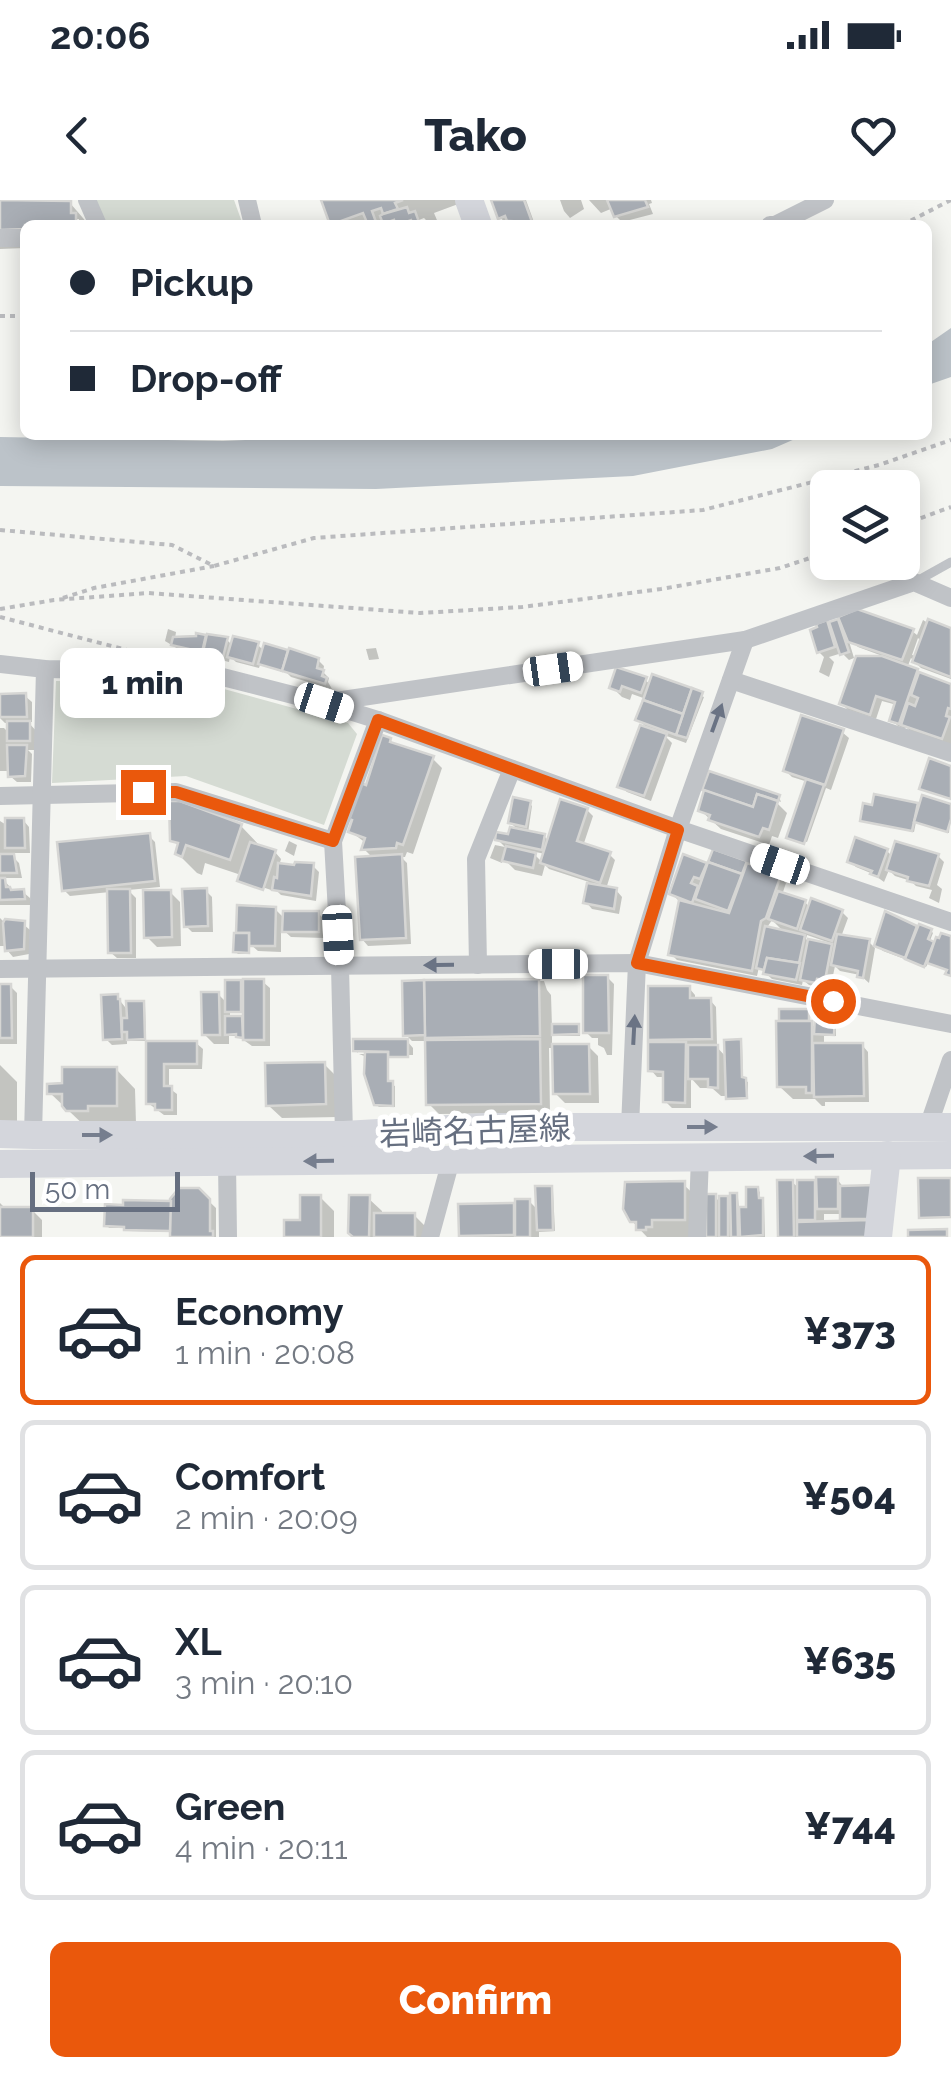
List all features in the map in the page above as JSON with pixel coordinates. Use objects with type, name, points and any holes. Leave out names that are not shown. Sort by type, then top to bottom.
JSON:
[{"type":"main road","name":"岩崎名古屋線","points":[[0,1134],[344,1135],[483,1127],[940,1127]]},
{"type":"main road","points":[[878,1237],[888,1155]]},
{"type":"main road","name":"岩崎名古屋線","points":[[0,1164],[951,1156]]},
{"type":"street","points":[[786,220],[825,200]]},
{"type":"street","points":[[914,582],[951,598]]},
{"type":"street","points":[[324,703],[744,640],[914,582],[951,582]]},
{"type":"street","points":[[630,1127],[637,963],[744,640]]},
{"type":"street","points":[[0,664],[45,669],[203,672],[324,703],[678,830],[951,922]]},
{"type":"street","points":[[33,1136],[45,669]]},
{"type":"street","points":[[730,680],[951,753]]},
{"type":"street","points":[[344,1135],[333,841],[378,720]]},
{"type":"street","points":[[478,965],[476,859],[512,769]]},
{"type":"street","points":[[0,796],[176,792],[333,841]]},
{"type":"street","points":[[0,968],[637,963],[951,1024]]},
{"type":"street","points":[[940,1127],[951,1060]]},
{"type":"street","points":[[697,1237],[700,1157]]},
{"type":"street","points":[[430,1237],[451,1160]]},
{"type":"street","points":[[226,1162],[228,1237]]},
{"type":"lane","points":[[914,582],[951,562]]},
{"type":"path","points":[[912,220],[951,200]]},
{"type":"path","points":[[54,600],[94,588],[214,566],[314,538],[702,510],[879,465],[951,440]]},
{"type":"path","points":[[920,518],[951,507]]},
{"type":"path","points":[[0,530],[172,545],[214,566]]},
{"type":"path","points":[[0,609],[54,600],[148,593],[420,613],[522,607],[780,568],[810,558]]},
{"type":"path","points":[[0,618],[128,650]]},
{"type":"shaded area","points":[[95,200],[234,200],[241,220],[104,220]]},
{"type":"shaded area","points":[[951,328],[951,377],[932,384],[932,341]]},
{"type":"shaded area","points":[[0,437],[223,441],[793,440],[772,449],[633,476],[376,489],[0,486]]},
{"type":"shaded area","points":[[56,681],[202,683],[348,723],[357,734],[324,825],[186,776],[52,783]]},
{"type":"building","points":[[0,200],[71,201],[71,213],[76,213],[76,220],[20,220],[20,229],[0,230]]},
{"type":"building","points":[[321,200],[403,200],[395,203],[398,209],[383,214],[381,208],[372,211],[375,220],[366,220],[363,213],[344,220],[328,220]]},
{"type":"building","points":[[491,200],[524,200],[531,220],[507,220],[505,216],[498,219]]},
{"type":"building","points":[[607,200],[645,200],[648,207],[614,217]]},
{"type":"building","points":[[407,207],[409,213],[415,211],[418,220],[382,220],[383,214]]},
{"type":"building","points":[[857,609],[914,629],[902,660],[848,642],[838,617]]},
{"type":"building","points":[[838,619],[849,652],[840,655],[829,622]]},
{"type":"building","points":[[928,619],[951,628],[951,677],[912,662]]},
{"type":"building","points":[[827,620],[835,647],[817,653],[810,630]]},
{"type":"building","points":[[207,634],[228,637],[223,657],[203,652]]},
{"type":"building","points":[[206,635],[202,652],[171,645],[173,637]]},
{"type":"building","points":[[233,636],[259,642],[253,664],[227,657]]},
{"type":"building","points":[[264,643],[288,650],[282,671],[258,664]]},
{"type":"building","points":[[289,648],[319,658],[317,668],[324,670],[325,684],[282,671]]},
{"type":"building","points":[[856,656],[882,656],[918,669],[899,724],[889,721],[895,702],[876,696],[870,715],[839,704]]},
{"type":"building","points":[[616,667],[647,677],[641,693],[622,686],[620,692],[609,688]]},
{"type":"building","points":[[919,672],[951,684],[951,709],[948,708],[946,716],[950,717],[942,739],[901,725],[908,703],[915,706],[918,698],[911,695]]},
{"type":"building","points":[[652,674],[692,688],[683,714],[643,700]]},
{"type":"building","points":[[692,688],[703,692],[687,738],[676,735]]},
{"type":"building","points":[[26,693],[27,717],[0,717],[0,694]]},
{"type":"building","points":[[643,700],[683,714],[676,735],[635,720]]},
{"type":"building","points":[[801,715],[844,729],[825,785],[783,771]]},
{"type":"building","points":[[7,721],[30,721],[30,741],[7,741]]},
{"type":"building","points":[[640,725],[667,734],[644,796],[617,787]]},
{"type":"building","points":[[382,735],[391,738],[390,742],[434,756],[403,845],[361,850],[365,838],[348,832],[352,820],[349,819],[361,783],[366,785]]},
{"type":"building","points":[[7,745],[27,745],[25,776],[8,777]]},
{"type":"building","points":[[929,758],[951,766],[951,799],[919,789]]},
{"type":"building","points":[[709,771],[780,795],[778,801],[757,794],[753,807],[702,790]]},
{"type":"building","points":[[806,779],[824,785],[804,844],[786,838]]},
{"type":"building","points":[[704,790],[753,807],[757,794],[778,801],[769,830],[763,828],[759,837],[708,820],[710,815],[698,811]]},
{"type":"building","points":[[874,794],[918,803],[912,831],[860,821],[863,803],[872,805]]},
{"type":"building","points":[[922,795],[951,804],[947,832],[914,822]]},
{"type":"building","points":[[513,797],[531,801],[526,827],[508,823]]},
{"type":"building","points":[[560,799],[588,808],[577,841],[611,852],[600,883],[540,863]]},
{"type":"building","points":[[169,801],[180,801],[242,824],[230,860],[186,845],[182,857],[175,854],[178,843],[170,841]]},
{"type":"building","points":[[5,818],[24,818],[25,848],[5,848]]},
{"type":"building","points":[[510,827],[545,834],[542,850],[495,840],[496,832],[508,834]]},
{"type":"building","points":[[150,833],[155,881],[62,891],[57,842]]},
{"type":"building","points":[[855,837],[888,849],[878,877],[847,862]]},
{"type":"building","points":[[895,841],[939,854],[929,886],[886,870]]},
{"type":"building","points":[[250,842],[276,850],[263,890],[237,881]]},
{"type":"building","points":[[506,846],[536,853],[533,868],[502,861]]},
{"type":"building","points":[[713,849],[747,861],[742,874],[708,862]]},
{"type":"building","points":[[0,854],[14,854],[17,873],[0,873]]},
{"type":"building","points":[[402,854],[406,938],[360,940],[355,857]]},
{"type":"building","points":[[683,854],[707,863],[700,879],[694,877],[691,883],[698,886],[692,903],[669,894]]},
{"type":"building","points":[[708,862],[742,874],[728,911],[695,899]]},
{"type":"building","points":[[278,863],[314,863],[311,896],[272,890]]},
{"type":"building","points":[[747,863],[781,875],[766,918],[761,921],[752,971],[668,955],[679,900],[729,913]]},
{"type":"building","points":[[0,878],[5,878],[6,887],[11,890],[24,889],[25,899],[0,900]]},
{"type":"building","points":[[587,883],[617,888],[614,909],[583,903]]},
{"type":"building","points":[[207,888],[208,926],[184,927],[182,889]]},
{"type":"building","points":[[107,889],[130,889],[131,953],[108,953]]},
{"type":"building","points":[[143,890],[171,890],[172,937],[144,938]]},
{"type":"building","points":[[778,891],[806,900],[797,929],[768,919]]},
{"type":"building","points":[[811,898],[843,910],[832,941],[800,930]]},
{"type":"building","points":[[237,905],[276,907],[275,946],[249,946],[249,933],[236,933]]},
{"type":"building","points":[[283,911],[319,911],[319,932],[282,932]]},
{"type":"building","points":[[885,911],[917,926],[905,958],[874,946]]},
{"type":"building","points":[[5,919],[25,921],[24,949],[5,951]]},
{"type":"building","points":[[919,924],[932,929],[928,939],[934,942],[924,967],[905,959]]},
{"type":"building","points":[[765,926],[805,935],[799,963],[767,958],[764,970],[756,968]]},
{"type":"building","points":[[234,933],[249,933],[249,953],[233,952]]},
{"type":"building","points":[[941,933],[951,936],[951,976],[945,974],[947,970],[927,963]]},
{"type":"building","points":[[837,934],[870,939],[863,978],[857,977],[858,971],[831,965]]},
{"type":"building","points":[[808,939],[832,944],[825,980],[817,979],[816,983],[800,980]]},
{"type":"building","points":[[767,958],[800,963],[796,980],[763,974]]},
{"type":"building","points":[[583,975],[608,975],[609,1033],[583,1033]]},
{"type":"building","points":[[243,979],[264,979],[264,1040],[243,1040]]},
{"type":"building","points":[[539,979],[540,1036],[425,1038],[424,980]]},
{"type":"building","points":[[225,980],[241,980],[241,1012],[225,1012]]},
{"type":"building","points":[[424,980],[425,1035],[403,1036],[402,981]]},
{"type":"building","points":[[0,984],[11,984],[12,1038],[0,1038]]},
{"type":"building","points":[[648,986],[690,986],[690,998],[711,998],[712,1039],[648,1040]]},
{"type":"building","points":[[201,992],[219,992],[220,1035],[202,1035]]},
{"type":"building","points":[[118,994],[122,1039],[103,1040],[101,995]]},
{"type":"building","points":[[126,1001],[144,1001],[145,1039],[127,1040],[127,1032],[122,1032],[122,1018],[127,1018]]},
{"type":"building","points":[[779,1009],[809,1009],[809,1021],[779,1021]]},
{"type":"building","points":[[815,1015],[835,1015],[834,1035],[814,1034]]},
{"type":"building","points":[[225,1016],[242,1016],[243,1038],[225,1035]]},
{"type":"building","points":[[776,1021],[812,1021],[812,1093],[806,1093],[806,1087],[777,1087]]},
{"type":"building","points":[[552,1024],[579,1024],[579,1034],[552,1035]]},
{"type":"building","points":[[353,1039],[408,1039],[408,1057],[353,1051]]},
{"type":"building","points":[[540,1039],[541,1104],[426,1105],[425,1040]]},
{"type":"building","points":[[741,1039],[747,1098],[726,1099],[724,1040]]},
{"type":"building","points":[[146,1041],[197,1041],[197,1064],[164,1064],[164,1086],[172,1086],[172,1110],[155,1110],[155,1104],[146,1104]]},
{"type":"building","points":[[648,1042],[686,1042],[685,1103],[663,1102],[663,1072],[648,1071]]},
{"type":"building","points":[[813,1043],[863,1043],[864,1096],[814,1097]]},
{"type":"building","points":[[552,1044],[589,1044],[590,1094],[553,1094]]},
{"type":"building","points":[[688,1045],[718,1045],[718,1088],[708,1087],[708,1079],[688,1079]]},
{"type":"building","points":[[365,1052],[388,1052],[393,1106],[374,1105],[364,1074]]},
{"type":"building","points":[[325,1062],[326,1104],[266,1106],[265,1063]]},
{"type":"building","points":[[62,1067],[117,1067],[117,1106],[66,1111],[62,1094],[47,1094],[47,1084],[62,1083]]},
{"type":"building","points":[[816,1177],[838,1177],[838,1209],[817,1209]]},
{"type":"building","points":[[918,1178],[951,1178],[951,1217],[919,1218]]},
{"type":"building","points":[[777,1180],[793,1180],[794,1237],[778,1237]]},
{"type":"building","points":[[797,1180],[815,1180],[815,1220],[797,1220]]},
{"type":"building","points":[[685,1181],[685,1220],[652,1220],[652,1227],[636,1230],[636,1222],[630,1222],[623,1209],[625,1182]]},
{"type":"building","points":[[874,1185],[869,1219],[840,1219],[840,1186]]},
{"type":"building","points":[[535,1186],[552,1186],[553,1230],[537,1230]]},
{"type":"building","points":[[746,1187],[758,1187],[759,1198],[763,1198],[763,1235],[740,1237],[739,1207],[746,1207]]},
{"type":"building","points":[[179,1188],[199,1188],[210,1199],[213,1237],[170,1237],[170,1199]]},
{"type":"building","points":[[730,1193],[737,1193],[738,1237],[731,1237]]},
{"type":"building","points":[[706,1194],[716,1194],[716,1237],[706,1237]]},
{"type":"building","points":[[300,1195],[321,1195],[321,1237],[284,1237],[284,1220],[300,1220]]},
{"type":"building","points":[[349,1195],[370,1195],[369,1237],[348,1233]]},
{"type":"building","points":[[719,1196],[728,1196],[728,1237],[719,1237]]},
{"type":"building","points":[[515,1199],[530,1199],[530,1237],[515,1237]]},
{"type":"building","points":[[123,1200],[171,1201],[170,1231],[104,1226],[105,1204],[123,1205]]},
{"type":"building","points":[[514,1203],[514,1235],[459,1236],[458,1204]]},
{"type":"building","points":[[0,1207],[33,1207],[33,1237],[0,1237]]},
{"type":"building","points":[[374,1213],[415,1213],[415,1237],[374,1237]]},
{"type":"building","points":[[869,1220],[866,1237],[797,1237],[797,1222]]},
{"type":"building","points":[[947,1229],[947,1237],[908,1237],[908,1230]]},
{"type":"route","points":[[143,792],[176,792],[333,841],[378,720],[678,830],[637,963],[833,1001]]}]
